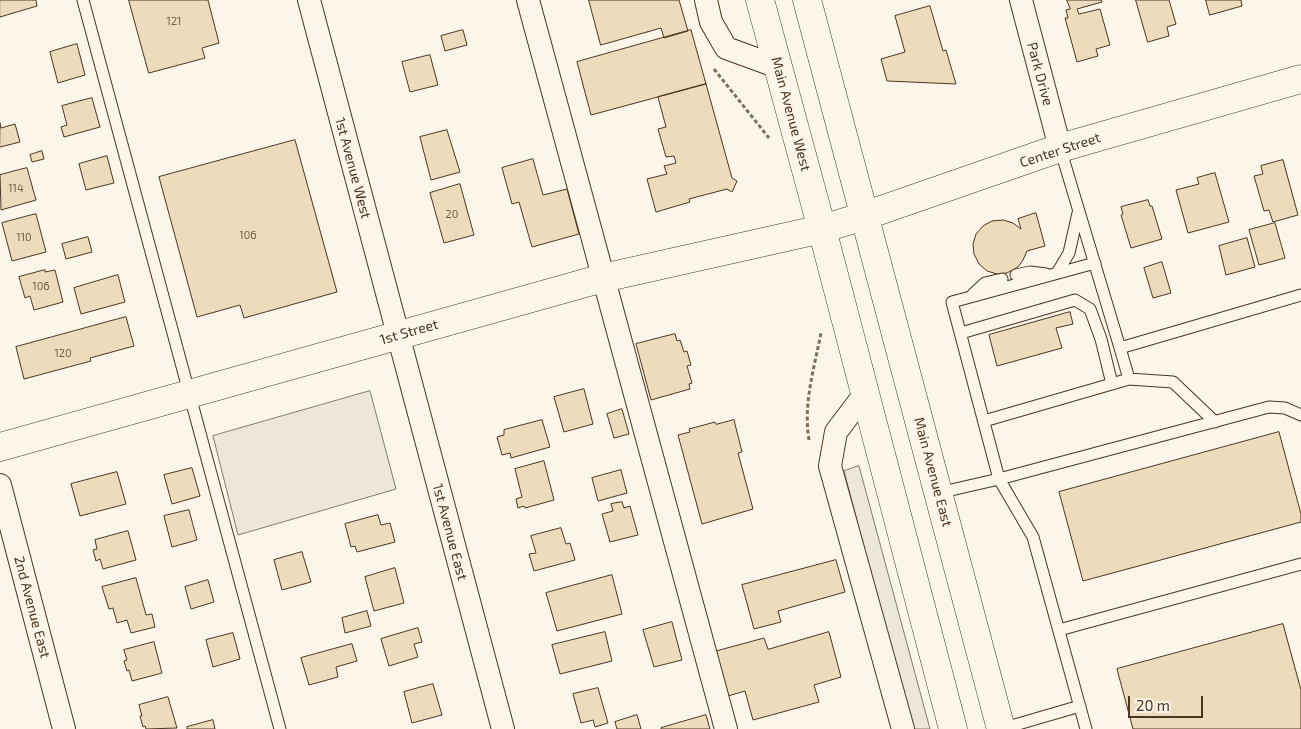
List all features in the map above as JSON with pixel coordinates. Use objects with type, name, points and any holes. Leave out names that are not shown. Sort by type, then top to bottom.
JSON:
[{"type":"main road","name":"Main Avenue West","points":[[760,0],[822,228]]},
{"type":"main road","points":[[807,0],[864,216]]},
{"type":"main road","name":"Center Street","points":[[822,228],[864,216],[1060,148],[1301,79]]},
{"type":"main road","name":"Main Avenue East","points":[[864,216],[1001,729]]},
{"type":"main road","name":"1st Street","points":[[0,447],[603,278],[822,228]]},
{"type":"main road","points":[[822,228],[864,395],[953,729]]},
{"type":"street","name":"1st Avenue West","points":[[309,0],[398,336]]},
{"type":"street","points":[[528,0],[726,729]]},
{"type":"street","points":[[706,0],[711,22],[726,48],[778,67]]},
{"type":"street","name":"Park Drive","points":[[1020,0],[1060,148]]},
{"type":"street","name":"1st Avenue East","points":[[398,336],[503,729]]},
{"type":"street","points":[[864,395],[836,432],[830,466],[903,729]]},
{"type":"street","name":"2nd Avenue East","points":[[0,484],[64,729]]},
{"type":"lane","points":[[83,0],[280,729]]},
{"type":"lane","points":[[1060,148],[1129,379]]},
{"type":"lane","points":[[1054,274],[1070,253],[1078,211]]},
{"type":"lane","points":[[1086,729],[1033,537],[1000,479],[952,302],[1095,263]]},
{"type":"lane","points":[[1016,275],[1030,272],[1054,274]]},
{"type":"lane","points":[[970,297],[985,283],[1002,279]]},
{"type":"lane","points":[[1120,348],[1301,295]]},
{"type":"lane","points":[[961,333],[1075,300],[1090,310],[1101,339],[1112,384]]},
{"type":"lane","points":[[984,421],[1129,379],[1173,382],[1215,422]]},
{"type":"lane","points":[[938,493],[1000,479],[1269,407],[1285,408],[1301,415]]},
{"type":"lane","points":[[1059,630],[1301,564]]},
{"type":"lane","points":[[1001,729],[1080,706]]},
{"type":"path","points":[[710,64],[772,142]]},
{"type":"shaded area","points":[[370,391],[396,489],[238,535],[213,436]]},
{"type":"shaded area","points":[[859,466],[930,729],[912,729],[844,471]]},
{"type":"building","points":[[0,0],[36,0],[37,6],[0,17]]},
{"type":"building","points":[[129,0],[208,0],[219,43],[202,48],[205,58],[149,73]]},
{"type":"building","points":[[589,0],[679,0],[688,31],[664,38],[661,28],[601,45]]},
{"type":"building","points":[[1067,0],[1101,0],[1102,2],[1077,9],[1079,14],[1100,9],[1110,45],[1096,49],[1098,56],[1077,62],[1065,18],[1068,18],[1066,10],[1070,9]]},
{"type":"building","points":[[1136,0],[1169,0],[1176,24],[1167,27],[1169,36],[1148,42]]},
{"type":"building","points":[[1206,0],[1241,0],[1242,6],[1210,15]]},
{"type":"building","points":[[930,6],[943,51],[946,50],[956,84],[887,81],[881,59],[905,52],[895,16]]},
{"type":"building","points":[[463,30],[467,45],[445,51],[441,36]]},
{"type":"building","points":[[691,30],[706,84],[591,115],[577,62]]},
{"type":"building","points":[[77,44],[85,75],[58,83],[50,52]]},
{"type":"building","points":[[430,55],[438,85],[410,92],[402,62]]},
{"type":"building","points":[[706,84],[732,178],[737,181],[732,192],[727,189],[689,199],[690,202],[656,212],[647,179],[667,174],[664,166],[676,163],[674,156],[666,157],[658,129],[666,127],[658,97]]},
{"type":"building","points":[[92,98],[100,127],[64,137],[61,127],[67,125],[62,106]]},
{"type":"building","points":[[0,123],[1,128],[15,124],[20,142],[0,147]]},
{"type":"building","points":[[447,130],[460,172],[431,180],[420,137]]},
{"type":"building","points":[[295,140],[337,292],[244,318],[240,305],[197,317],[159,177]]},
{"type":"building","points":[[42,151],[44,159],[32,162],[30,155]]},
{"type":"building","points":[[107,156],[114,183],[86,190],[79,164]]},
{"type":"building","points":[[533,159],[543,195],[567,189],[579,234],[532,247],[519,202],[512,204],[502,168]]},
{"type":"building","points":[[1283,160],[1298,215],[1273,222],[1269,210],[1264,211],[1254,176],[1263,174],[1261,166]]},
{"type":"building","points":[[27,168],[36,200],[1,210],[0,175]]},
{"type":"building","points":[[1215,173],[1229,222],[1188,233],[1176,190],[1199,184],[1197,178]]},
{"type":"building","points":[[460,184],[474,235],[444,243],[430,193]]},
{"type":"building","points":[[1148,200],[1150,206],[1152,206],[1162,239],[1131,248],[1121,215],[1123,214],[1121,207]]},
{"type":"building","points":[[1036,213],[1045,246],[1027,251],[1018,267],[1007,273],[997,274],[987,271],[979,264],[974,254],[973,244],[976,234],[983,226],[992,221],[1003,220],[1013,223],[1021,229],[1018,219]]},
{"type":"building","points":[[36,214],[46,252],[12,261],[2,223]]},
{"type":"building","points":[[1275,223],[1285,258],[1259,265],[1249,230]]},
{"type":"building","points":[[88,237],[92,252],[66,259],[62,244]]},
{"type":"building","points":[[1247,238],[1255,267],[1226,275],[1219,246]]},
{"type":"building","points":[[1162,262],[1171,293],[1153,298],[1144,268]]},
{"type":"building","points":[[45,270],[45,272],[55,270],[63,302],[34,310],[30,296],[25,298],[19,277]]},
{"type":"building","points":[[118,275],[125,302],[81,314],[74,288]]},
{"type":"building","points":[[1070,312],[1073,324],[1056,328],[1062,348],[997,366],[989,335]]},
{"type":"building","points":[[126,317],[134,346],[90,358],[91,361],[24,379],[16,347]]},
{"type":"building","points":[[675,334],[677,341],[680,340],[684,352],[687,351],[691,365],[687,366],[692,383],[689,384],[690,389],[651,400],[636,344]]},
{"type":"building","points":[[584,389],[593,424],[564,432],[554,397]]},
{"type":"building","points":[[622,409],[629,434],[614,438],[607,414]]},
{"type":"building","points":[[542,420],[550,447],[511,458],[510,453],[502,455],[497,437],[504,435],[504,430]]},
{"type":"building","points":[[734,420],[742,452],[738,453],[753,509],[702,524],[678,435],[690,432],[689,429],[715,422],[716,424]]},
{"type":"building","points":[[1279,432],[1301,514],[1301,522],[1083,581],[1059,492]]},
{"type":"building","points":[[544,461],[554,500],[525,508],[524,506],[518,508],[516,499],[522,497],[515,469]]},
{"type":"building","points":[[192,468],[200,496],[172,504],[164,475]]},
{"type":"building","points":[[621,470],[627,493],[598,501],[592,478]]},
{"type":"building","points":[[117,472],[126,504],[80,516],[71,484]]},
{"type":"building","points":[[622,502],[624,508],[630,506],[638,535],[610,542],[602,514],[613,511],[611,504]]},
{"type":"building","points":[[189,510],[197,540],[172,547],[164,516]]},
{"type":"building","points":[[378,515],[381,525],[390,523],[395,542],[357,552],[355,546],[351,547],[345,524]]},
{"type":"building","points":[[561,528],[566,544],[570,543],[575,560],[534,571],[529,554],[536,553],[531,536]]},
{"type":"building","points":[[128,531],[136,560],[103,569],[100,559],[96,561],[93,550],[97,549],[95,540]]},
{"type":"building","points":[[302,552],[311,582],[282,590],[274,560]]},
{"type":"building","points":[[836,560],[845,592],[778,611],[781,622],[754,629],[742,585]]},
{"type":"building","points":[[395,568],[404,603],[374,611],[365,577]]},
{"type":"building","points":[[612,575],[622,614],[557,631],[546,593]]},
{"type":"building","points":[[136,578],[146,615],[152,614],[155,627],[131,633],[127,620],[117,623],[113,608],[109,609],[102,587]]},
{"type":"building","points":[[208,580],[214,602],[191,609],[185,587]]},
{"type":"building","points":[[367,611],[371,626],[345,633],[342,618]]},
{"type":"building","points":[[672,622],[682,660],[654,667],[643,630]]},
{"type":"building","points":[[1283,624],[1301,690],[1301,729],[1133,729],[1117,669]]},
{"type":"building","points":[[418,628],[422,642],[414,644],[418,657],[389,666],[381,639]]},
{"type":"building","points":[[605,632],[612,661],[560,674],[552,645]]},
{"type":"building","points":[[829,632],[841,677],[814,685],[819,702],[753,720],[745,691],[728,696],[716,651],[764,638],[768,649]]},
{"type":"building","points":[[233,633],[240,659],[213,667],[206,640]]},
{"type":"building","points":[[154,642],[162,673],[132,681],[124,661],[127,660],[124,650]]},
{"type":"building","points":[[352,644],[357,661],[336,667],[338,677],[309,685],[301,658]]},
{"type":"building","points":[[433,684],[442,715],[412,723],[404,692]]},
{"type":"building","points":[[598,688],[608,723],[595,727],[593,720],[581,723],[573,694]]},
{"type":"building","points":[[168,697],[177,728],[146,729],[145,726],[143,727],[139,705]]},
{"type":"building","points":[[637,715],[641,729],[617,729],[615,722]]},
{"type":"building","points":[[706,715],[710,729],[661,729],[661,728]]},
{"type":"building","points":[[213,720],[215,729],[187,729],[187,727]]}]
